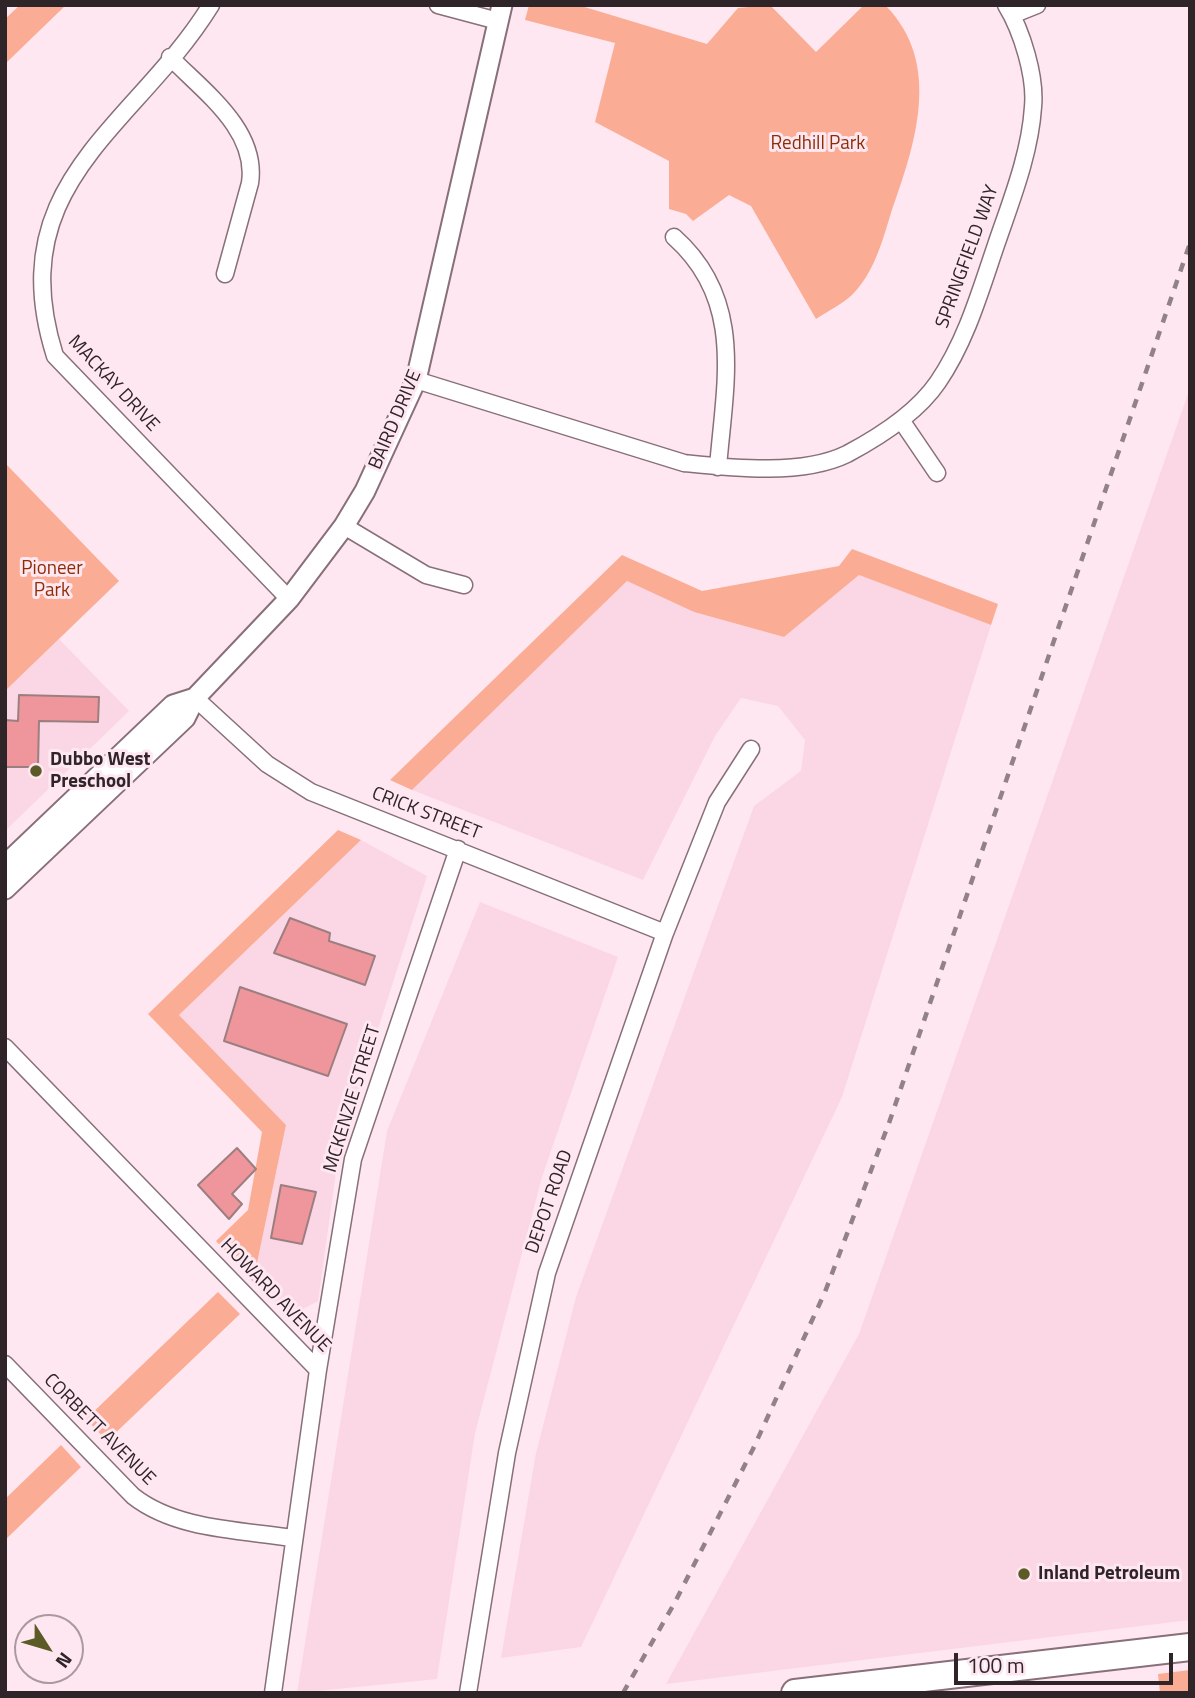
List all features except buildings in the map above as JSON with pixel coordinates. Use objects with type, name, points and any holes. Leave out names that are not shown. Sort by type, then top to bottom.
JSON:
[{"type":"highway","points":[[795,1693],[878,1687],[1190,1647]]},
{"type":"street","points":[[63,162],[170,57],[211,5]]},
{"type":"street","points":[[438,5],[500,13]]},
{"type":"street","points":[[1009,10],[1037,5]]},
{"type":"street","name":"SPRINGFIELD WAY","points":[[416,380],[684,463],[718,467],[793,468],[806,465],[844,455],[901,421],[937,383],[968,328],[1017,185],[1034,106],[1027,54],[1009,10]]},
{"type":"street","name":"BAIRD DRIVE","points":[[5,888],[185,718],[195,698],[289,599],[344,526],[365,491],[416,380],[500,13]]},
{"type":"street","points":[[170,57],[229,118],[248,150],[252,169],[250,183],[225,274]]},
{"type":"street","points":[[674,237],[690,251],[717,294],[728,344],[718,467]]},
{"type":"street","name":"MACKAY DRIVE","points":[[26,295],[36,325],[55,356],[289,599]]},
{"type":"street","points":[[901,421],[937,473]]},
{"type":"street","points":[[344,526],[426,575],[464,585]]},
{"type":"street","name":"BAIRD DRIVE","points":[[5,864],[173,705],[195,698]]},
{"type":"street","name":"CRICK STREET","points":[[195,698],[249,750],[286,779],[311,792],[664,933]]},
{"type":"street","name":"DEPOT ROAD","points":[[468,1693],[507,1452],[547,1273],[664,933],[717,802],[751,749]]},
{"type":"street","name":"MCKENZIE STREET","points":[[318,1370],[353,1159],[458,849]]},
{"type":"street","name":"HOWARD AVENUE","points":[[5,1047],[318,1370],[273,1693]]},
{"type":"street","name":"CORBETT AVENUE","points":[[5,1364],[133,1496],[148,1508],[182,1520],[293,1538]]},
{"type":"shaded area","points":[[1190,388],[1190,1620],[666,1684],[859,1334]]},
{"type":"shaded area","points":[[859,575],[991,625],[842,1097],[581,1647],[501,1658],[536,1453],[576,1297],[754,806],[801,771],[805,740],[778,706],[741,698],[715,736],[643,880],[412,790],[627,581],[694,612],[784,637]]},
{"type":"shaded area","name":"Dubbo West Preschool","points":[[59,639],[129,711],[5,831],[5,691]]},
{"type":"shaded area","points":[[361,840],[427,876],[339,1151],[318,1301],[290,1316],[253,1282],[286,1125],[179,1015]]},
{"type":"shaded area","points":[[480,902],[618,957],[542,1177],[475,1433],[437,1679],[297,1693],[387,1131]]},
{"type":"green space","points":[[20,5],[66,5],[5,64],[5,19]]},
{"type":"green space","name":"Redhill Park","points":[[529,5],[578,5],[707,44],[738,8],[770,5],[816,52],[864,5],[885,5],[903,28],[914,53],[919,79],[919,106],[908,161],[884,235],[872,267],[860,286],[848,298],[816,319],[751,206],[729,195],[693,221],[686,214],[669,209],[669,161],[595,122],[615,43],[525,20]]},
{"type":"green space","name":"Pioneer Park","points":[[5,463],[119,581],[5,691]]},
{"type":"green space","points":[[852,549],[998,604],[991,625],[859,575],[784,637],[694,612],[627,581],[412,790],[390,780],[622,555],[702,591],[839,566]]},
{"type":"green space","points":[[338,830],[361,840],[179,1015],[286,1125],[253,1282],[216,1241],[248,1210],[262,1132],[148,1014]]},
{"type":"green space","points":[[218,1292],[240,1314],[107,1441],[86,1419]]},
{"type":"green space","points":[[61,1445],[81,1467],[5,1540],[5,1499]]},
{"type":"green space","points":[[1190,1670],[1190,1691],[1160,1693],[1158,1674]]},
{"type":"railway","points":[[623,1693],[674,1604],[753,1449],[825,1292],[889,1123],[1190,243]]},
{"type":"place","name":"Dubbo West Preschool","points":[[36,771]]},
{"type":"place","name":"Inland Petroleum","points":[[1024,1574]]}]
